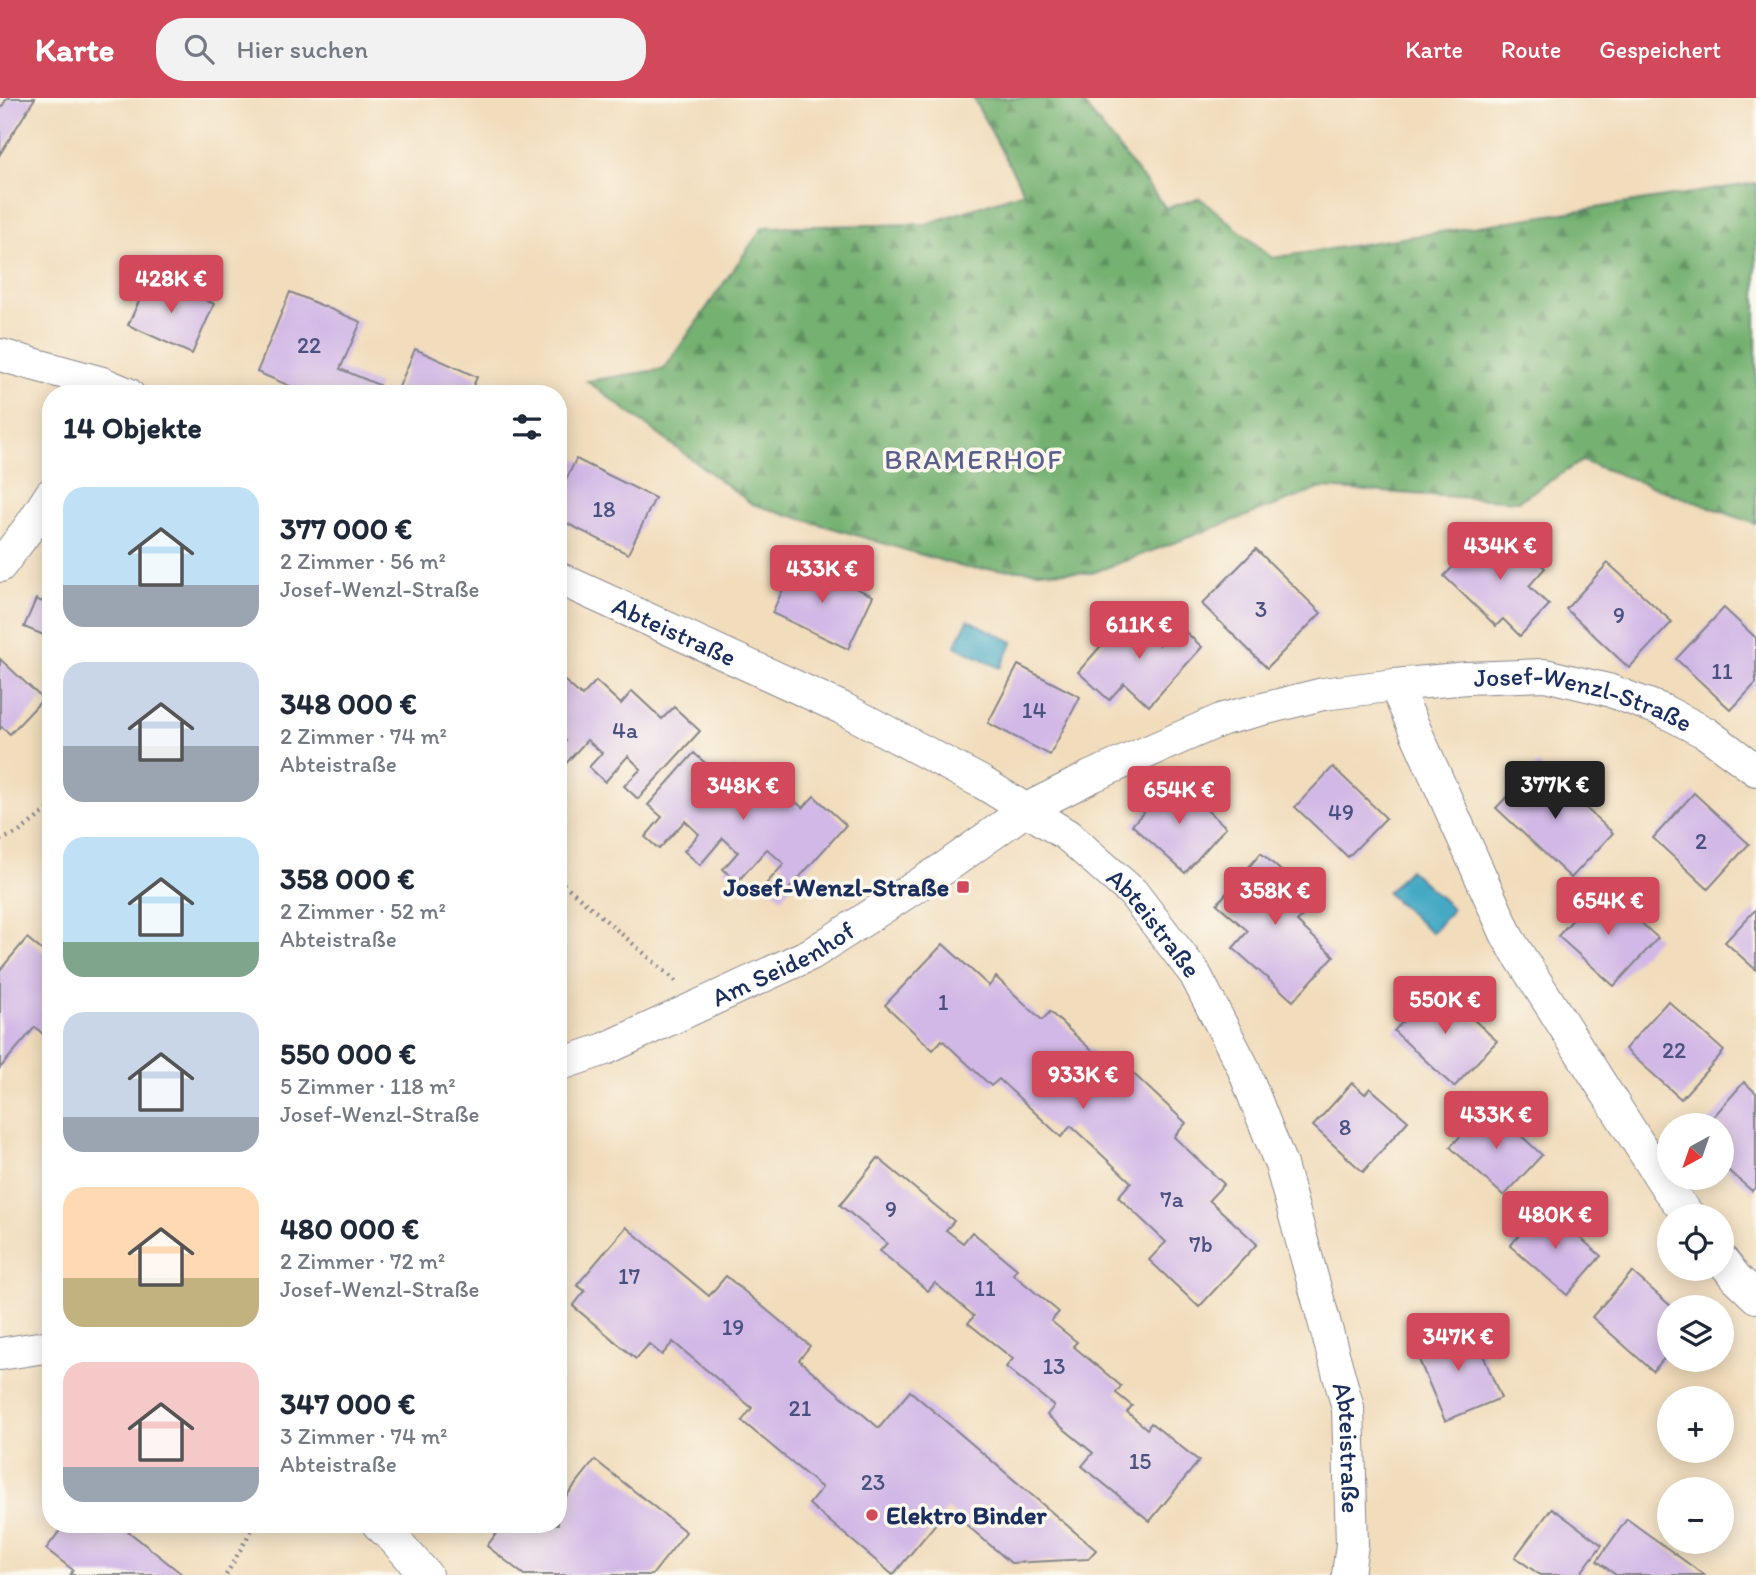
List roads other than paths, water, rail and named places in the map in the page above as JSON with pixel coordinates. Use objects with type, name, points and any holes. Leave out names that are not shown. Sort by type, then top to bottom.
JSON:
[{"type":"street","points":[[0,355],[93,385]]},
{"type":"street","points":[[0,566],[42,508]]},
{"type":"street","name":"Abteistraße","points":[[567,582],[842,708],[983,783],[1068,835],[1133,893],[1195,974],[1242,1065],[1281,1165],[1348,1408],[1352,1544],[1349,1575]]},
{"type":"street","name":"Josef-Wenzl-Straße","points":[[1027,809],[1090,777],[1223,719],[1322,694],[1467,678],[1545,675],[1608,690],[1662,710],[1706,733],[1756,770]]},
{"type":"street","points":[[1395,685],[1508,937],[1680,1204]]},
{"type":"street","name":"Am Seidenhof","points":[[567,1062],[605,1049],[811,954],[946,867],[1027,809]]},
{"type":"street","points":[[1734,1275],[1756,1297]]},
{"type":"street","points":[[0,1354],[42,1347]]},
{"type":"street","points":[[388,1533],[426,1575]]},
{"type":"water","points":[[968,620],[1013,642],[1000,668],[955,646]]},
{"type":"water","points":[[1409,869],[1453,909],[1432,933],[1387,893]]},
{"type":"place","name":"Josef-Wenzl-Straße","points":[[963,887]]},
{"type":"place","name":"Elektro Binder","points":[[872,1515]]},
{"type":"district","name":"BRAMERHOF","points":[[974,459]]}]
